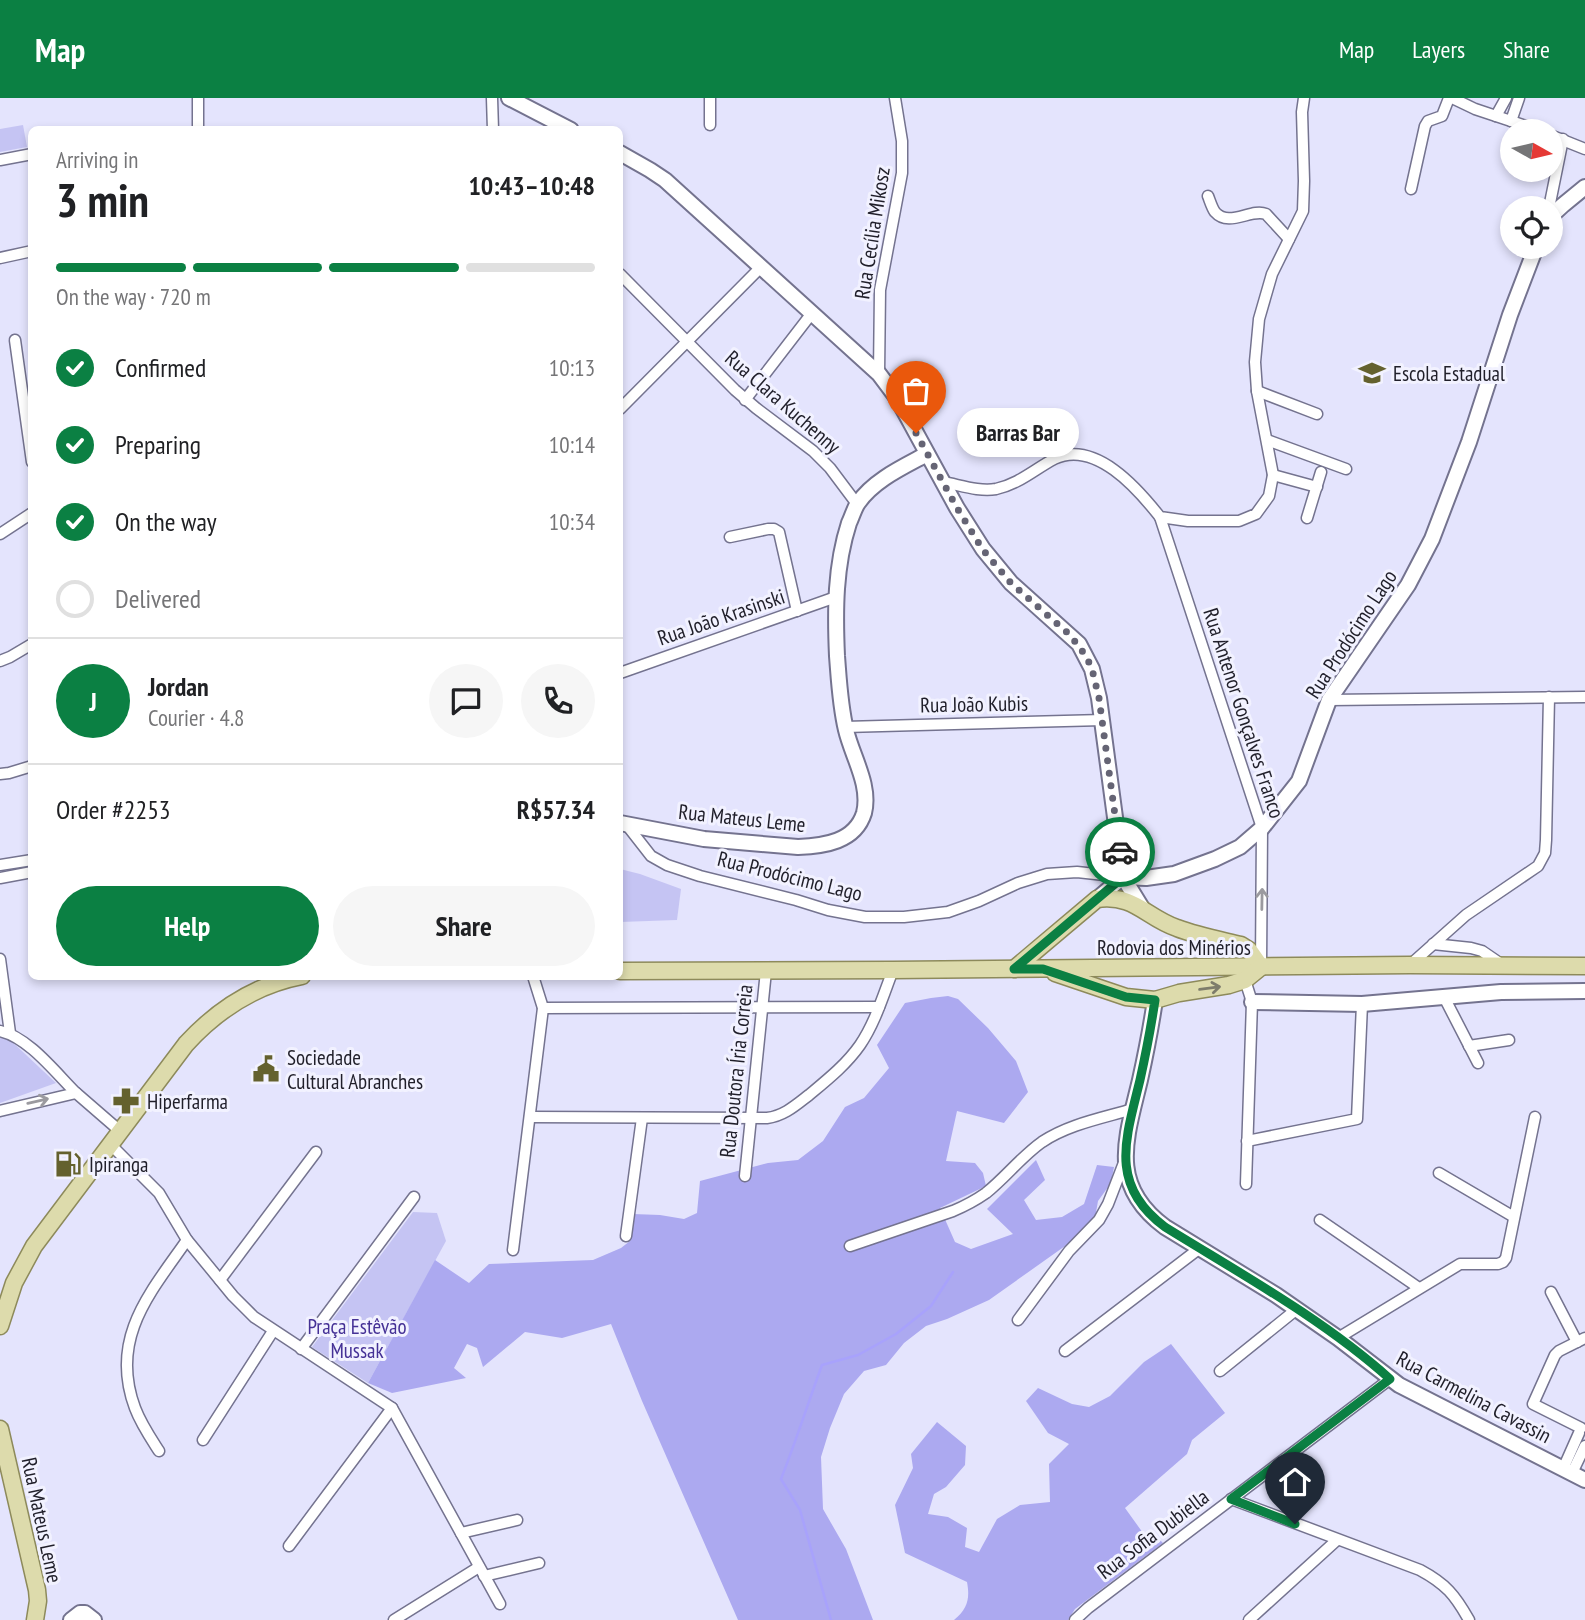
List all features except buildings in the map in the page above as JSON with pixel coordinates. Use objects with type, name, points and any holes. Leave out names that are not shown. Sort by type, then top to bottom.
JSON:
[{"type":"main road","points":[[509,98],[563,126]]},
{"type":"main road","points":[[623,155],[665,180],[878,374],[897,398],[971,532],[1018,589],[1079,644],[1092,669],[1103,720],[1123,877],[1142,908]]},
{"type":"main road","points":[[1563,205],[1585,187]]},
{"type":"main road","name":"Rua Prodócimo Lago","points":[[1123,877],[1162,876],[1184,871],[1240,846],[1262,828],[1298,781],[1329,701],[1408,585],[1432,539],[1469,442],[1510,315],[1531,259]]},
{"type":"main road","name":"Rua Mateus Leme","points":[[623,823],[704,839],[813,847],[842,839],[857,827],[865,805],[864,787],[845,727],[840,698],[836,597],[843,545],[857,504],[868,492],[927,454]]},
{"type":"main road","points":[[1014,969],[1123,877]]},
{"type":"main road","points":[[1043,969],[1126,997],[1155,1000],[1245,980],[1261,967],[1249,950],[1241,945],[1175,928],[1132,902],[1097,899]]},
{"type":"main road","name":"Rodovia dos Minérios","points":[[623,971],[1585,964]]},
{"type":"main road","points":[[253,992],[263,980]]},
{"type":"main road","points":[[0,1326],[14,1283],[44,1231],[186,1044],[217,1013],[253,992],[287,980]]},
{"type":"main road","points":[[1252,1002],[1362,1004],[1501,992],[1585,990]]},
{"type":"main road","name":"Rua Carmelina Cavassin","points":[[1155,1000],[1127,1134],[1125,1159],[1132,1188],[1146,1211],[1165,1227],[1297,1309],[1399,1385],[1573,1474]]},
{"type":"main road","name":"Rua Mateus Leme","points":[[0,1429],[36,1583],[38,1601],[35,1620]]},
{"type":"main road","points":[[71,1620],[80,1614],[90,1616]]},
{"type":"street","points":[[198,98],[198,126]]},
{"type":"street","points":[[492,98],[493,126]]},
{"type":"street","points":[[710,98],[710,125]]},
{"type":"street","name":"Rua Cecília Mikosz","points":[[878,374],[880,290],[902,173],[902,141],[895,98]]},
{"type":"street","points":[[943,482],[979,489],[998,488],[1019,481],[1058,457],[1068,454],[1089,456],[1109,467],[1139,490],[1160,517],[1188,521],[1239,521],[1256,514],[1269,496],[1273,475],[1257,391],[1255,362],[1259,319],[1272,274],[1303,211],[1304,98]]},
{"type":"street","points":[[1411,189],[1424,126],[1428,121],[1442,116],[1450,98],[1505,119]]},
{"type":"street","points":[[1496,116],[1506,98]]},
{"type":"street","points":[[1512,119],[1519,98]]},
{"type":"street","points":[[1563,139],[1585,149]]},
{"type":"street","points":[[0,160],[28,155]]},
{"type":"street","points":[[1208,196],[1215,212],[1221,216],[1232,219],[1261,212],[1266,214],[1289,240]]},
{"type":"street","points":[[0,258],[28,252]]},
{"type":"street","points":[[623,406],[760,268]]},
{"type":"street","name":"Rua Clara Kuchenny","points":[[623,277],[745,400],[813,451],[857,504]]},
{"type":"street","points":[[745,400],[812,313]]},
{"type":"street","points":[[15,340],[28,433]]},
{"type":"street","points":[[1257,391],[1317,414]]},
{"type":"street","points":[[1267,440],[1346,469]]},
{"type":"street","points":[[1307,518],[1321,472]]},
{"type":"street","points":[[1273,475],[1317,487]]},
{"type":"street","points":[[0,534],[28,516]]},
{"type":"street","name":"Rua Antenor Gonçalves Franco","points":[[1160,517],[1262,828],[1261,967]]},
{"type":"street","points":[[730,537],[768,529],[779,532],[797,611]]},
{"type":"street","name":"Rua João Krasinski","points":[[623,672],[836,597]]},
{"type":"street","points":[[0,662],[28,646]]},
{"type":"street","points":[[1410,965],[1466,915],[1538,866],[1545,853],[1549,697]]},
{"type":"street","points":[[1329,701],[1585,697]]},
{"type":"street","name":"Rua João Kubis","points":[[845,727],[1103,720]]},
{"type":"street","points":[[0,774],[28,767]]},
{"type":"street","name":"Rua Prodócimo Lago","points":[[623,823],[651,856],[667,864],[700,876],[828,910],[865,917],[904,917],[948,912],[1047,874],[1077,872],[1123,877]]},
{"type":"street","points":[[0,865],[28,861]]},
{"type":"street","points":[[0,878],[28,874]]},
{"type":"street","points":[[1433,944],[1482,951],[1503,965]]},
{"type":"street","points":[[0,959],[5,1032],[34,1051],[76,1093],[115,1138],[159,1193],[187,1240],[243,1307],[273,1331],[392,1408],[500,1604]]},
{"type":"street","points":[[530,1117],[766,1118],[785,1113],[838,1070],[859,1047],[873,1021],[893,970]]},
{"type":"street","name":"Rua Doutora Íria Correia","points":[[745,1176],[766,971]]},
{"type":"street","points":[[513,1250],[543,1008],[534,980]]},
{"type":"street","points":[[1245,980],[1252,1002],[1246,1184]]},
{"type":"street","points":[[1444,997],[1478,1063]]},
{"type":"street","points":[[1247,1141],[1357,1119],[1362,1004]]},
{"type":"street","points":[[543,1008],[879,1007]]},
{"type":"street","points":[[1469,1046],[1509,1040]]},
{"type":"street","points":[[0,1111],[76,1093]]},
{"type":"street","points":[[850,1246],[969,1204],[985,1194],[1028,1153],[1055,1133],[1133,1109]]},
{"type":"street","points":[[626,1236],[642,1118]]},
{"type":"street","points":[[1338,1338],[1460,1264],[1503,1262],[1535,1118]]},
{"type":"street","points":[[220,1280],[316,1152]]},
{"type":"street","points":[[1018,1320],[1069,1251],[1099,1220],[1125,1159]]},
{"type":"street","points":[[1439,1173],[1514,1217]]},
{"type":"street","points":[[301,1349],[414,1197]]},
{"type":"street","points":[[1320,1220],[1419,1288]]},
{"type":"street","points":[[159,1451],[142,1424],[131,1395],[127,1363],[129,1347],[137,1315],[187,1240]]},
{"type":"street","points":[[1065,1351],[1200,1248]]},
{"type":"street","points":[[1551,1292],[1581,1340],[1555,1355],[1533,1404],[1582,1431],[1573,1474]]},
{"type":"street","points":[[1220,1371],[1297,1309]]},
{"type":"street","points":[[203,1440],[273,1331]]},
{"type":"street","name":"Rua Sofia Dubiella","points":[[1075,1620],[1390,1379]]},
{"type":"street","points":[[289,1546],[392,1408]]},
{"type":"street","points":[[1573,1474],[1585,1446]]},
{"type":"street","points":[[1231,1499],[1420,1570],[1444,1584],[1453,1593],[1469,1620]]},
{"type":"street","points":[[461,1533],[517,1520]]},
{"type":"street","points":[[1249,1620],[1337,1540]]},
{"type":"street","points":[[394,1620],[482,1571],[539,1563]]},
{"type":"green space","points":[[23,125],[27,147],[0,152],[0,129]]},
{"type":"green space","points":[[623,870],[681,889],[677,920],[623,922]]},
{"type":"green space","points":[[7,1037],[56,1083],[0,1103],[0,1038]]},
{"type":"green space","name":"Praça Estêvão Mussak","points":[[413,1212],[437,1213],[446,1241],[368,1383],[312,1347]]},
{"type":"shaded area","points":[[948,996],[958,999],[1016,1061],[1028,1092],[1004,1123],[957,1111],[946,1161],[975,1163],[983,1173],[986,1186],[940,1208],[955,1242],[971,1249],[1013,1234],[987,1209],[1036,1160],[1045,1180],[1024,1200],[1036,1220],[1062,1217],[1084,1204],[1097,1165],[1114,1167],[1111,1183],[1098,1201],[1095,1218],[1082,1234],[989,1300],[926,1326],[904,1343],[886,1365],[864,1371],[844,1394],[821,1457],[823,1509],[846,1549],[873,1620],[738,1620],[611,1324],[562,1338],[525,1332],[483,1367],[477,1348],[467,1344],[454,1368],[466,1378],[392,1393],[368,1383],[435,1260],[469,1283],[489,1264],[593,1260],[621,1248],[630,1241],[633,1214],[684,1219],[697,1213],[700,1181],[768,1163],[798,1160],[823,1141],[845,1107],[864,1098],[889,1068],[877,1045],[905,1003]]},
{"type":"shaded area","points":[[1171,1344],[1225,1413],[1192,1440],[1187,1454],[1125,1508],[1143,1533],[1156,1536],[1163,1543],[1075,1609],[1068,1620],[954,1620],[967,1603],[967,1582],[905,1553],[895,1505],[913,1468],[911,1454],[937,1422],[966,1446],[965,1465],[946,1487],[934,1494],[928,1514],[948,1517],[967,1528],[965,1547],[979,1552],[997,1519],[1020,1505],[1050,1502],[1049,1464],[1069,1444],[1048,1433],[1026,1401],[1038,1388],[1072,1404],[1089,1407],[1110,1396],[1144,1362]]},
{"type":"waterway","points":[[831,1620],[800,1510],[781,1479],[822,1365],[858,1355],[896,1334],[931,1306],[953,1272]]},
{"type":"way so far","points":[[916,433],[983,550],[1011,583],[1079,644],[1086,656],[1092,669],[1103,720],[1120,852]]},
{"type":"place","name":"Escola Estadual","points":[[1372,373]]},
{"type":"place","name":"Barras Bar","points":[[916,433]]},
{"type":"place","name":"Sociedade Cultural Abranches","points":[[266,1069]]},
{"type":"place","name":"Hiperfarma","points":[[126,1101]]},
{"type":"place","name":"Ipiranga","points":[[68,1164]]},
{"type":"route","points":[[1120,852],[1123,877],[1014,969],[1043,969],[1126,997],[1155,1000],[1125,1149],[1127,1173],[1138,1201],[1155,1220],[1297,1309],[1390,1379],[1231,1499],[1295,1524]]}]
